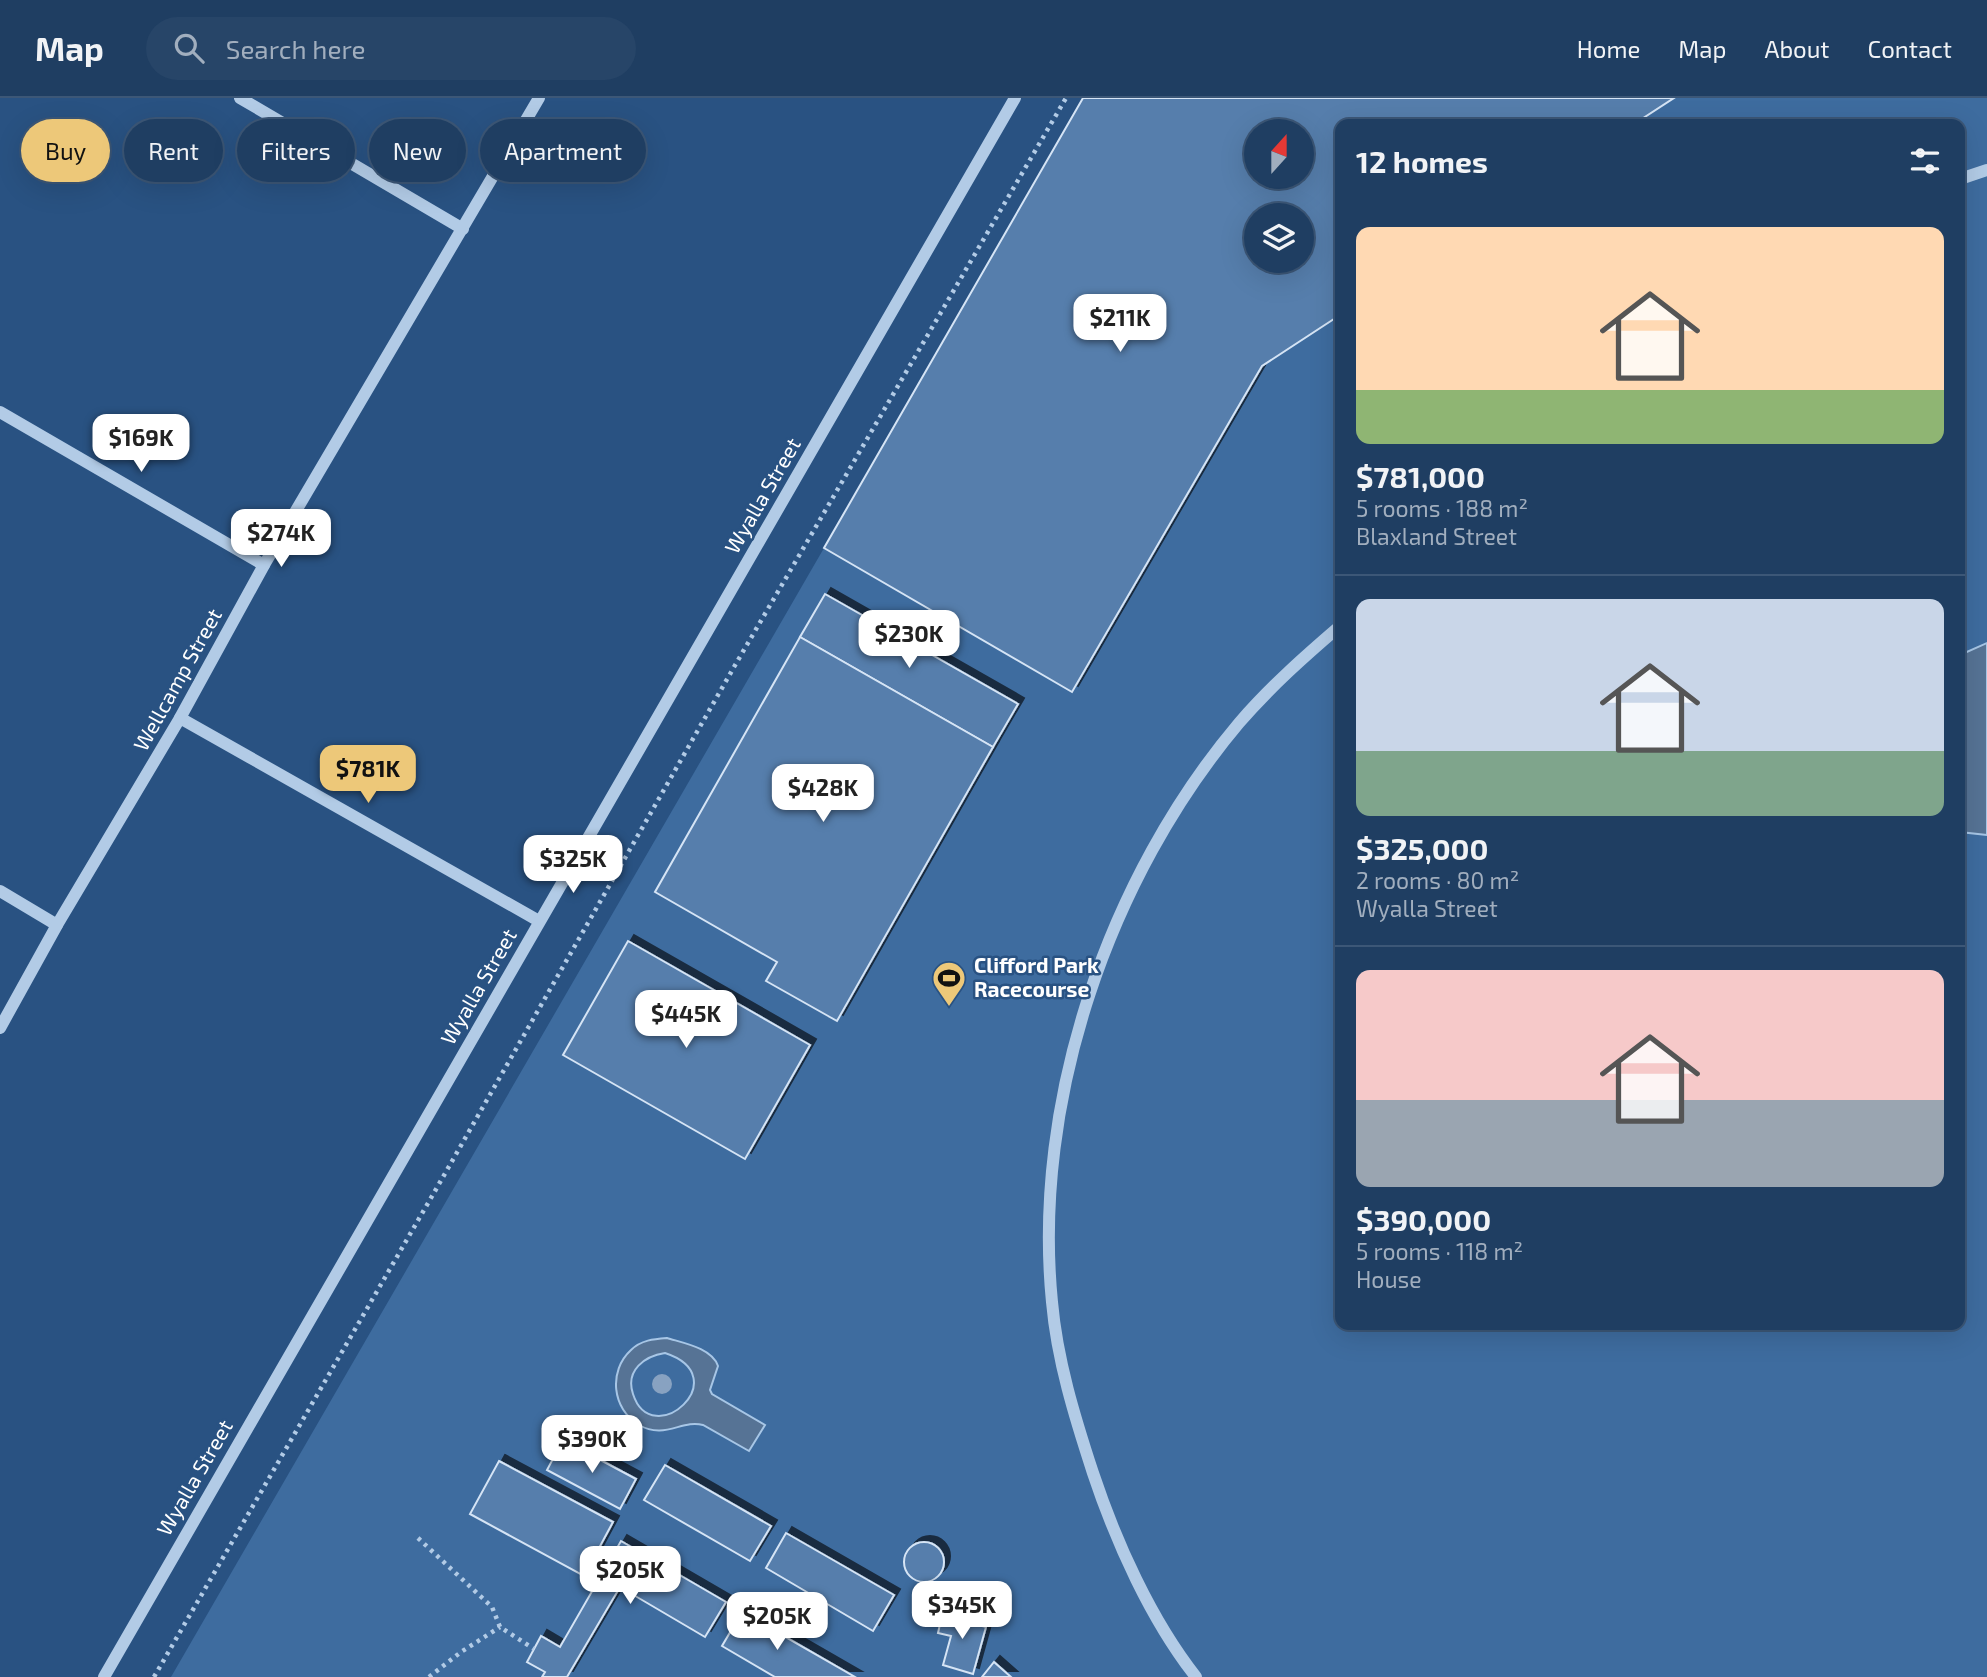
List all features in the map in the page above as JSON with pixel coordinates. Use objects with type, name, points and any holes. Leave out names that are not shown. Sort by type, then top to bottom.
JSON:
[{"type":"street","points":[[240,98],[463,229]]},
{"type":"street","name":"Wellcamp Street","points":[[0,1028],[57,925],[180,718],[264,565],[539,98]]},
{"type":"street","name":"Wyalla Street","points":[[104,1677],[1014,98]]},
{"type":"street","points":[[1965,177],[1987,170]]},
{"type":"street","points":[[0,412],[264,565]]},
{"type":"street","points":[[1196,1677],[1153,1608],[1125,1553],[1081,1436],[1064,1370],[1052,1303],[1049,1234],[1053,1167],[1072,1060],[1098,970],[1124,907],[1153,850],[1184,798],[1239,723],[1269,690],[1335,631]]},
{"type":"street","points":[[180,718],[539,921]]},
{"type":"street","points":[[0,891],[57,925]]},
{"type":"path","points":[[154,1677],[741,655],[1066,98]]},
{"type":"path","points":[[418,1538],[492,1607],[500,1627],[534,1648]]},
{"type":"path","points":[[429,1677],[500,1627]]},
{"type":"shaded area","name":"Clifford Park Racecourse","points":[[1674,98],[1987,98],[1987,1677],[171,1677],[824,548],[1072,692],[1262,366],[1335,318],[1335,1330],[1965,1330],[1965,119],[1642,119]]},
{"type":"shaded area","points":[[1987,643],[1987,835],[1965,833],[1965,653]]},
{"type":"shaded area","points":[[667,1338],[696,1347],[710,1355],[718,1366],[710,1390],[712,1394],[765,1425],[749,1451],[703,1425],[665,1430],[648,1429],[630,1418],[623,1409],[616,1389],[616,1379],[624,1359],[639,1344]],"holes":[[[665,1353],[685,1364],[693,1378],[692,1392],[684,1405],[671,1413],[656,1416],[643,1410],[631,1385],[638,1366],[650,1357]]]},
{"type":"building","points":[[1083,98],[1674,98],[1642,119],[1335,119],[1335,318],[1262,366],[1072,692],[824,548]]},
{"type":"building","points":[[825,594],[1018,704],[993,747],[800,637]]},
{"type":"building","points":[[800,637],[993,747],[837,1021],[766,981],[777,962],[655,892]]},
{"type":"building","points":[[628,941],[810,1045],[745,1159],[563,1055]]},
{"type":"building","points":[[563,1440],[636,1479],[620,1509],[547,1470]]},
{"type":"building","points":[[499,1461],[613,1522],[584,1576],[470,1514]]},
{"type":"building","points":[[665,1465],[771,1526],[750,1561],[644,1500]]},
{"type":"building","points":[[786,1533],[894,1595],[873,1631],[766,1568]]},
{"type":"building","points":[[621,1541],[726,1602],[705,1637],[620,1587],[567,1677],[542,1677],[545,1672],[527,1662],[541,1636],[560,1647]]},
{"type":"building","points":[[924,1542],[938,1548],[944,1562],[938,1576],[924,1582],[910,1576],[904,1562],[910,1548]]},
{"type":"building","points":[[943,1611],[982,1622],[982,1626],[986,1627],[973,1674],[943,1665],[951,1636],[938,1633]]},
{"type":"building","points":[[742,1612],[855,1677],[775,1677],[722,1646]]},
{"type":"building","points":[[994,1662],[1011,1677],[982,1677]]},
{"type":"place","name":"Clifford Park Racecourse","points":[[949,1008]]}]
